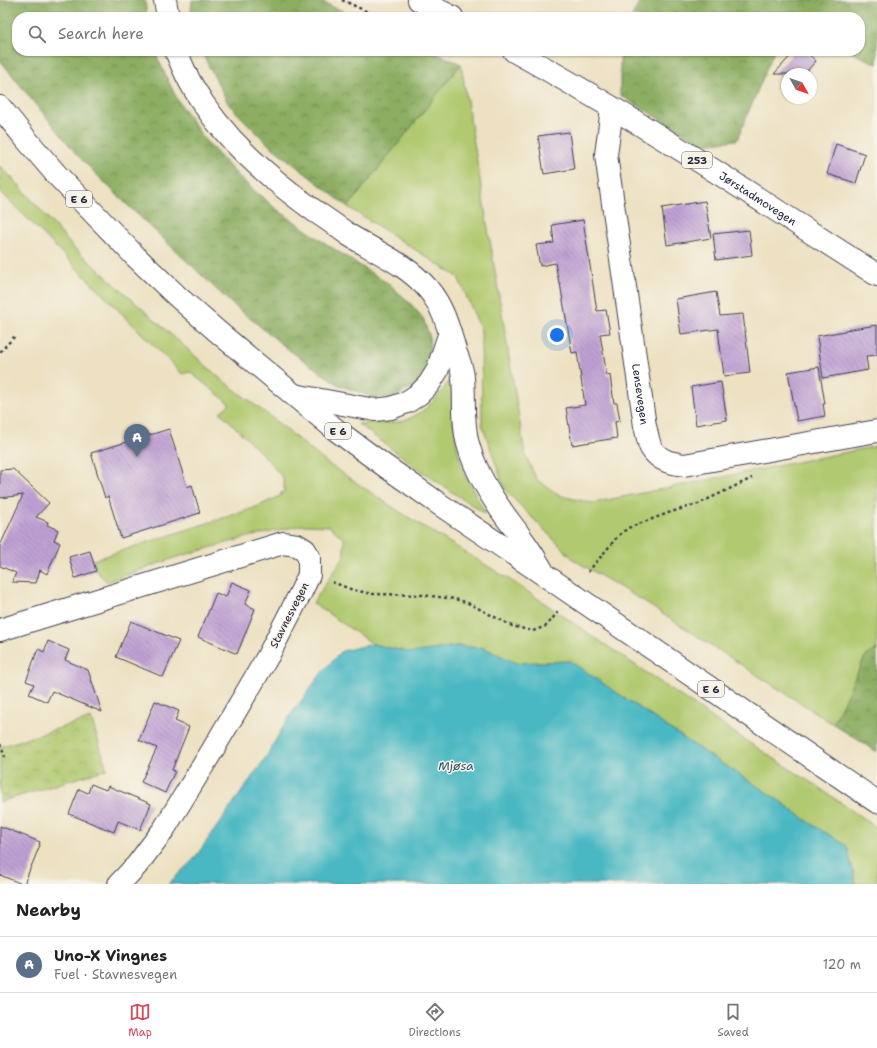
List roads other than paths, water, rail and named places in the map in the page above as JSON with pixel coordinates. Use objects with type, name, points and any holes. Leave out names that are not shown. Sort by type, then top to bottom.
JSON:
[{"type":"main road","points":[[419,0],[442,12]]},
{"type":"main road","points":[[178,56],[192,86],[202,102],[240,148],[262,169],[305,203],[349,234],[393,260],[418,278],[436,299],[447,321],[463,376],[464,419],[468,444],[476,465],[498,507],[523,540],[546,576]]},
{"type":"main road","name":"Jørstadmovegen","points":[[523,56],[654,133],[877,275]]},
{"type":"main road","name":"E 6","points":[[0,107],[56,174],[136,257],[184,302],[336,430],[499,545],[877,802]]},
{"type":"main road","name":"Lensevegen","points":[[612,108],[606,154],[644,426],[651,448],[659,457],[669,463],[684,465],[877,431]]},
{"type":"main road","points":[[0,128],[26,139]]},
{"type":"main road","points":[[293,394],[375,410],[391,408],[407,402],[419,394],[429,384],[437,371],[450,332]]},
{"type":"main road","name":"Stavnesvegen","points":[[0,630],[283,543],[298,545],[305,550],[308,557],[309,575],[268,656],[164,829],[137,865],[119,884]]},
{"type":"water","name":"Mjøsa","points":[[373,644],[412,653],[457,646],[484,648],[516,663],[570,661],[701,750],[777,799],[813,825],[847,846],[856,884],[168,884],[194,859],[266,757],[289,717],[323,671],[342,651]]},
{"type":"place","name":"Uno-X Vingnes","points":[[137,457]]}]
